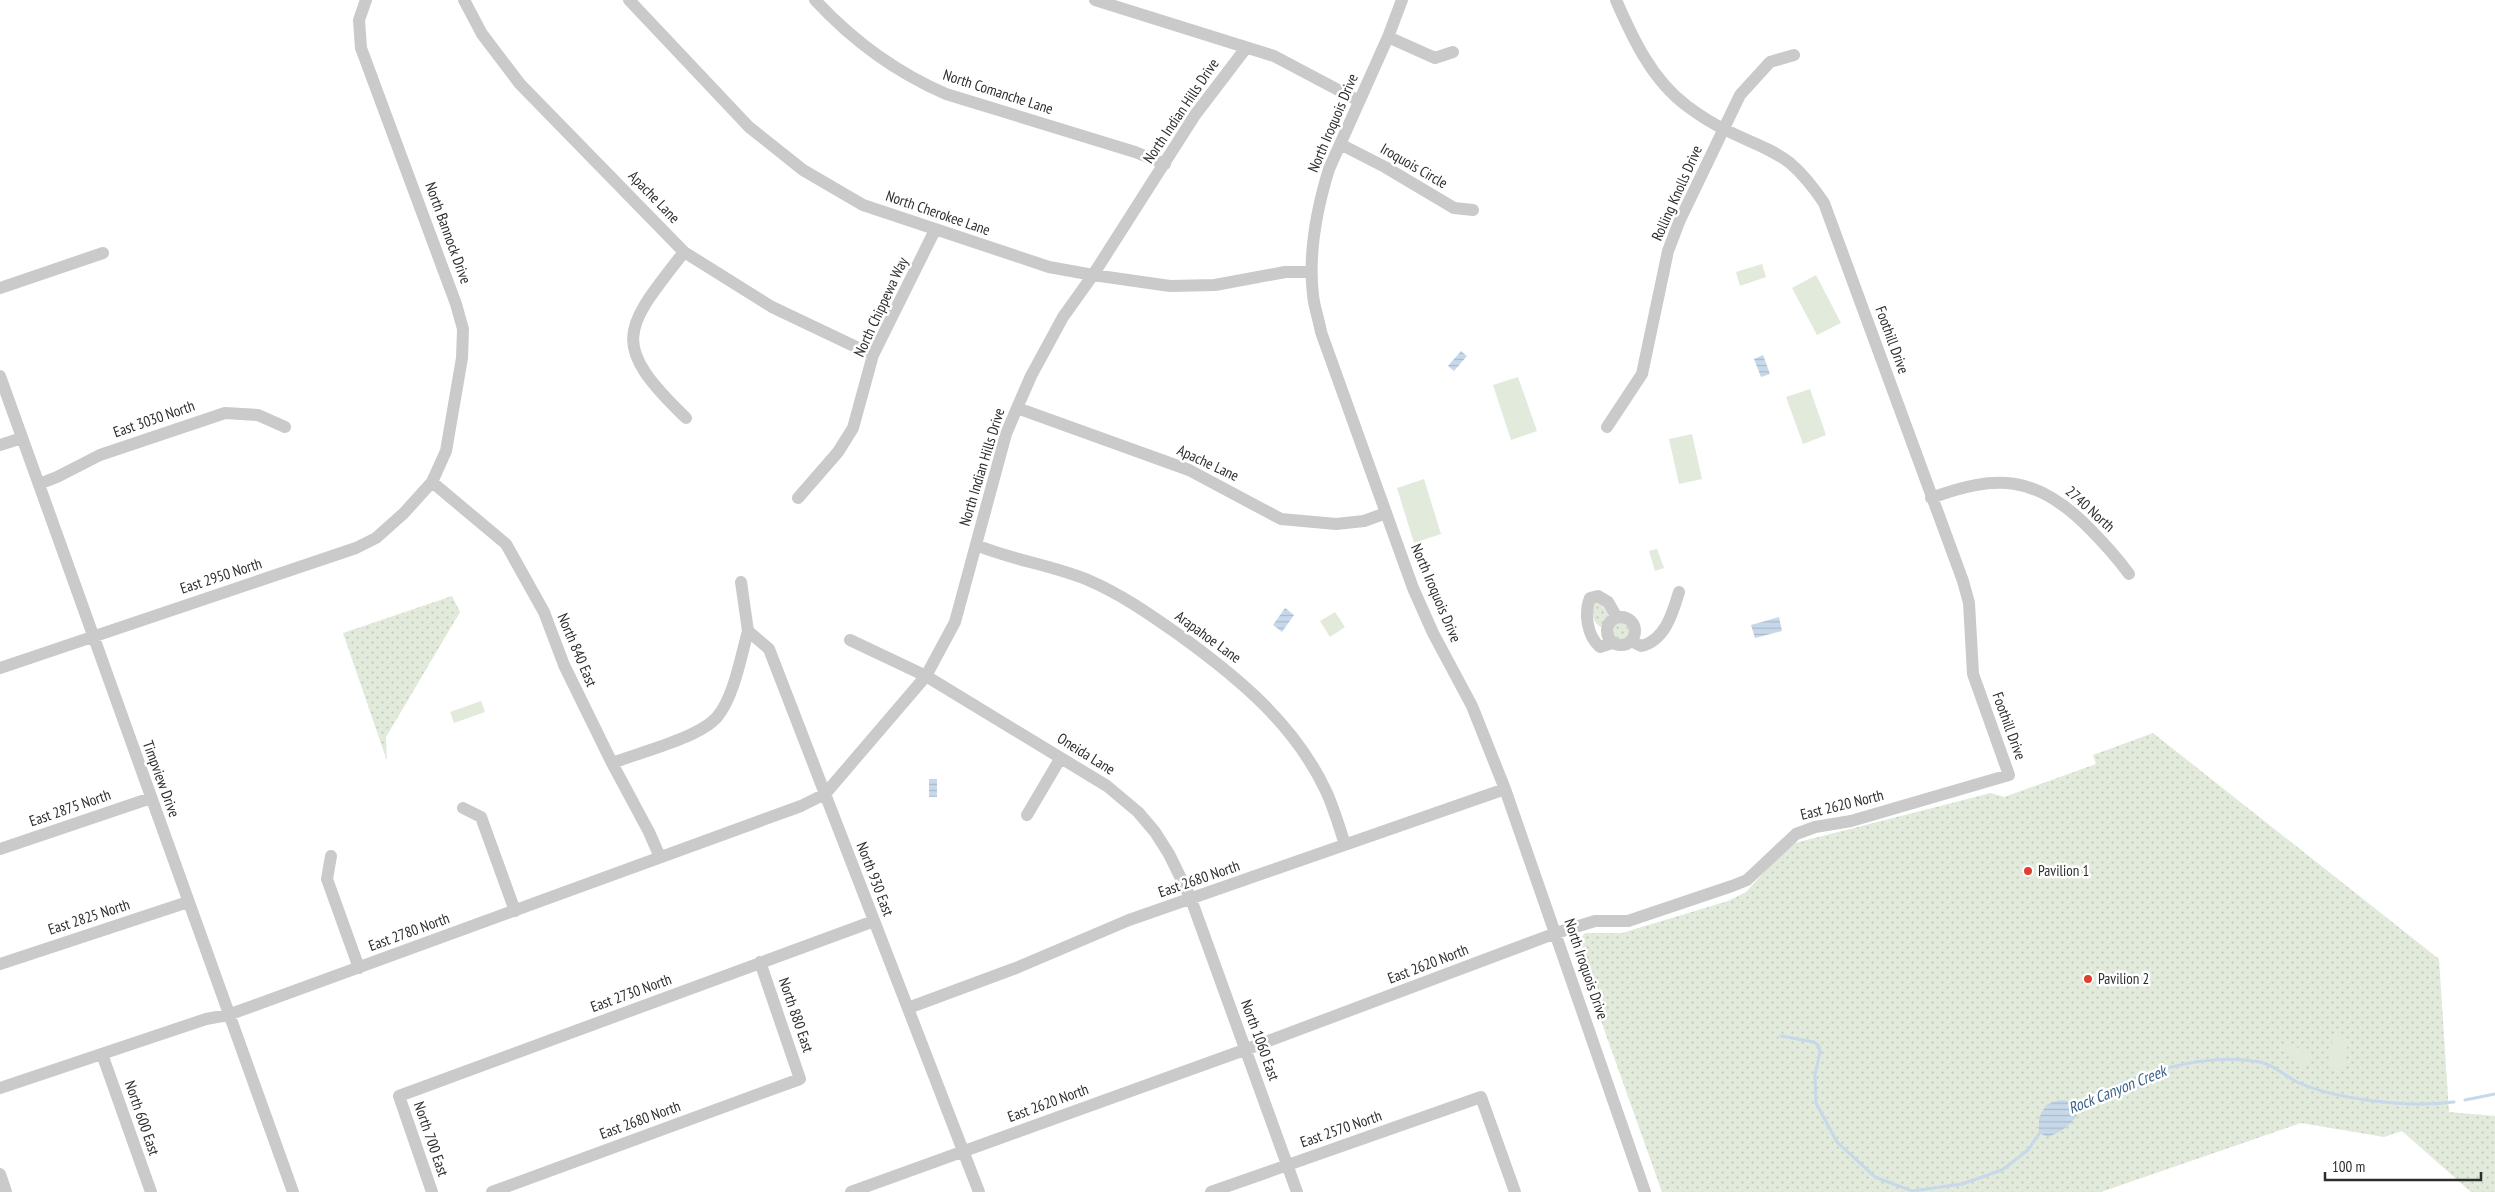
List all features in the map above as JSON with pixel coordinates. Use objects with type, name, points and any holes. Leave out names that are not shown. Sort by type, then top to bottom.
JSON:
[{"type":"street","name":"North Bannock Drive","points":[[366,0],[359,20],[361,48],[415,190],[456,304],[463,329],[462,358],[446,451],[432,482]]},
{"type":"street","name":"Apache Lane","points":[[464,0],[482,34],[520,84],[684,252],[772,307],[873,355]]},
{"type":"street","name":"North Cherokee Lane","points":[[629,0],[743,121],[780,154],[833,189],[863,205],[1049,267],[1093,275],[1170,286],[1215,285],[1285,272],[1311,272]]},
{"type":"street","name":"North Comanche Lane","points":[[815,0],[862,45],[903,74],[926,86],[946,94],[1135,152],[1165,164]]},
{"type":"street","points":[[1095,0],[1274,56],[1359,102]]},
{"type":"street","name":"North Iroquois Drive","points":[[1402,0],[1323,188],[1315,229],[1311,272],[1313,296],[1322,332],[1413,588],[1433,633],[1472,706],[1505,789],[1645,1192]]},
{"type":"street","name":"Foothill Drive","points":[[1616,0],[1633,39],[1660,78],[1687,106],[1724,129],[1772,152],[1788,162],[1804,176],[1824,203],[1963,581],[1969,603],[1973,674],[2010,776]]},
{"type":"street","points":[[1388,37],[1435,58],[1453,52]]},
{"type":"street","name":"North Indian Hills Drive","points":[[825,794],[926,676],[955,622],[1006,434],[1031,376],[1063,317],[1093,275],[1195,115],[1246,48]]},
{"type":"street","name":"Rolling Knolls Drive","points":[[1607,427],[1642,374],[1668,251],[1679,222],[1740,95],[1770,62],[1794,55]]},
{"type":"street","name":"Iroquois Circle","points":[[1340,144],[1454,208],[1473,210]]},
{"type":"street","name":"North Chippewa Way","points":[[798,498],[838,452],[853,428],[873,355],[934,230]]},
{"type":"street","points":[[684,252],[644,304],[636,320],[633,343],[643,370],[664,397],[686,418]]},
{"type":"street","points":[[0,288],[103,253]]},
{"type":"street","name":"Timpview Drive","points":[[0,376],[293,1192]]},
{"type":"street","name":"Apache Lane","points":[[1017,408],[1190,470],[1281,518],[1336,524],[1364,521],[1386,513]]},
{"type":"street","name":"East 3030 North","points":[[38,484],[57,477],[100,455],[225,413],[258,416],[285,427]]},
{"type":"street","points":[[0,445],[22,438]]},
{"type":"street","name":"East 2950 North","points":[[0,668],[356,548],[376,538],[404,513],[432,482]]},
{"type":"street","name":"North 840 East","points":[[432,482],[506,544],[544,612],[564,665],[660,857]]},
{"type":"street","name":"2740 North","points":[[1931,498],[1961,487],[1980,483],[2009,483],[2043,492],[2066,506],[2115,553],[2129,574]]},
{"type":"street","name":"Arapahoe Lane","points":[[976,545],[1068,573],[1102,586],[1141,608],[1226,669],[1262,702],[1300,748],[1326,791],[1345,844]]},
{"type":"street","points":[[612,763],[696,732],[716,718],[733,682],[748,631],[740,582]]},
{"type":"street","points":[[1631,640],[1641,646],[1651,643],[1670,618],[1679,592]]},
{"type":"street","points":[[1598,596],[1608,602],[1616,616],[1628,618],[1635,625],[1635,635],[1631,640],[1621,645],[1612,643],[1600,647],[1588,628],[1590,598],[1598,596]]},
{"type":"street","points":[[1612,643],[1607,632],[1608,624],[1616,616]]},
{"type":"street","name":"North 930 East","points":[[748,631],[769,649],[964,1151],[978,1192]]},
{"type":"street","name":"Oneida Lane","points":[[850,640],[926,676],[1107,786],[1138,812],[1169,854],[1191,899]]},
{"type":"street","points":[[1027,815],[1060,759]]},
{"type":"street","name":"East 2620 North","points":[[851,1192],[1247,1049],[1556,933],[1595,921],[1628,922],[1748,880],[1796,834],[1815,827],[1850,821],[2010,776]]},
{"type":"street","name":"East 2680 North","points":[[908,1008],[1016,968],[1129,920],[1505,789]]},
{"type":"street","name":"East 2780 North","points":[[0,1088],[206,1019],[228,1015],[801,806],[825,794]]},
{"type":"street","name":"East 2875 North","points":[[0,850],[151,798]]},
{"type":"street","points":[[463,808],[481,817],[514,911]]},
{"type":"street","points":[[331,856],[327,879],[359,968]]},
{"type":"street","name":"North 1060 East","points":[[1191,899],[1247,1049],[1297,1192]]},
{"type":"street","name":"East 2825 North","points":[[0,964],[188,902]]},
{"type":"street","name":"East 2730 North","points":[[399,1096],[874,921]]},
{"type":"street","name":"North 880 East","points":[[760,962],[800,1079]]},
{"type":"street","name":"North 600 East","points":[[102,1054],[151,1192]]},
{"type":"street","name":"East 2680 North","points":[[492,1192],[800,1079]]},
{"type":"street","name":"North 700 East","points":[[399,1096],[432,1192]]},
{"type":"street","name":"East 2570 North","points":[[1211,1192],[1481,1097],[1515,1192]]},
{"type":"street","points":[[0,1174],[6,1192]]},
{"type":"green space","points":[[1762,264],[1766,277],[1740,286],[1736,272]]},
{"type":"green space","points":[[1816,275],[1841,323],[1817,335],[1792,288]]},
{"type":"green space","points":[[1518,377],[1537,431],[1511,440],[1493,385]]},
{"type":"green space","points":[[1810,389],[1826,435],[1803,444],[1786,397]]},
{"type":"green space","points":[[1692,434],[1702,479],[1679,484],[1669,439]]},
{"type":"green space","points":[[1424,479],[1441,534],[1414,543],[1397,488]]},
{"type":"green space","points":[[1657,549],[1664,568],[1655,571],[1649,551]]},
{"type":"green space","points":[[452,596],[460,612],[386,737],[387,761],[343,633]]},
{"type":"green space","points":[[1600,601],[1610,618],[1606,629],[1596,623],[1592,614],[1592,606]]},
{"type":"green space","points":[[1335,612],[1345,627],[1330,637],[1320,621]]},
{"type":"green space","points":[[1621,619],[1630,622],[1633,631],[1630,640],[1621,643],[1612,640],[1609,631],[1612,622]]},
{"type":"green space","points":[[481,701],[485,712],[454,723],[450,712]]},
{"type":"green space","points":[[2153,733],[2439,959],[2449,1112],[2495,1116],[2495,1192],[2471,1192],[2402,1131],[2384,1137],[2301,1123],[2101,1192],[1662,1192],[1579,959],[1576,944],[1585,933],[1622,933],[1728,901],[1746,892],[1785,849],[1795,843],[1991,793],[2004,797],[2096,764],[2093,755]]},
{"type":"green space","points":[[2334,1035],[2349,1039],[2342,1070],[2327,1066]]},
{"type":"green space","points":[[2290,1042],[2311,1058],[2305,1066],[2284,1050]]},
{"type":"water","points":[[1461,351],[1467,356],[1454,371],[1448,366]]},
{"type":"water","points":[[1763,355],[1770,374],[1761,377],[1754,359]]},
{"type":"water","points":[[1285,608],[1294,615],[1282,632],[1273,625]]},
{"type":"water","points":[[1779,617],[1782,631],[1755,638],[1751,625]]},
{"type":"water","points":[[929,779],[937,779],[937,797],[929,797]]},
{"type":"water","points":[[2059,1100],[2072,1101],[2077,1115],[2065,1128],[2048,1137],[2039,1133],[2039,1118],[2046,1105]]},
{"type":"waterway","name":"Rock Canyon Creek","points":[[1781,1036],[1814,1042],[1819,1046],[1820,1052],[1815,1075],[1816,1103],[1837,1142],[1875,1177],[1912,1191],[1962,1184],[2002,1170],[2028,1150],[2041,1131]]},
{"type":"waterway","name":"Rock Canyon Creek","points":[[2071,1106],[2115,1086],[2162,1069],[2211,1060],[2236,1059],[2265,1063],[2297,1082],[2332,1094],[2396,1103],[2436,1104],[2454,1102]]},
{"type":"waterway","name":"Rock Canyon Creek","points":[[2465,1100],[2495,1094]]},
{"type":"place","name":"Pavilion 1","points":[[2028,871]]},
{"type":"place","name":"Pavilion 2","points":[[2088,979]]}]
